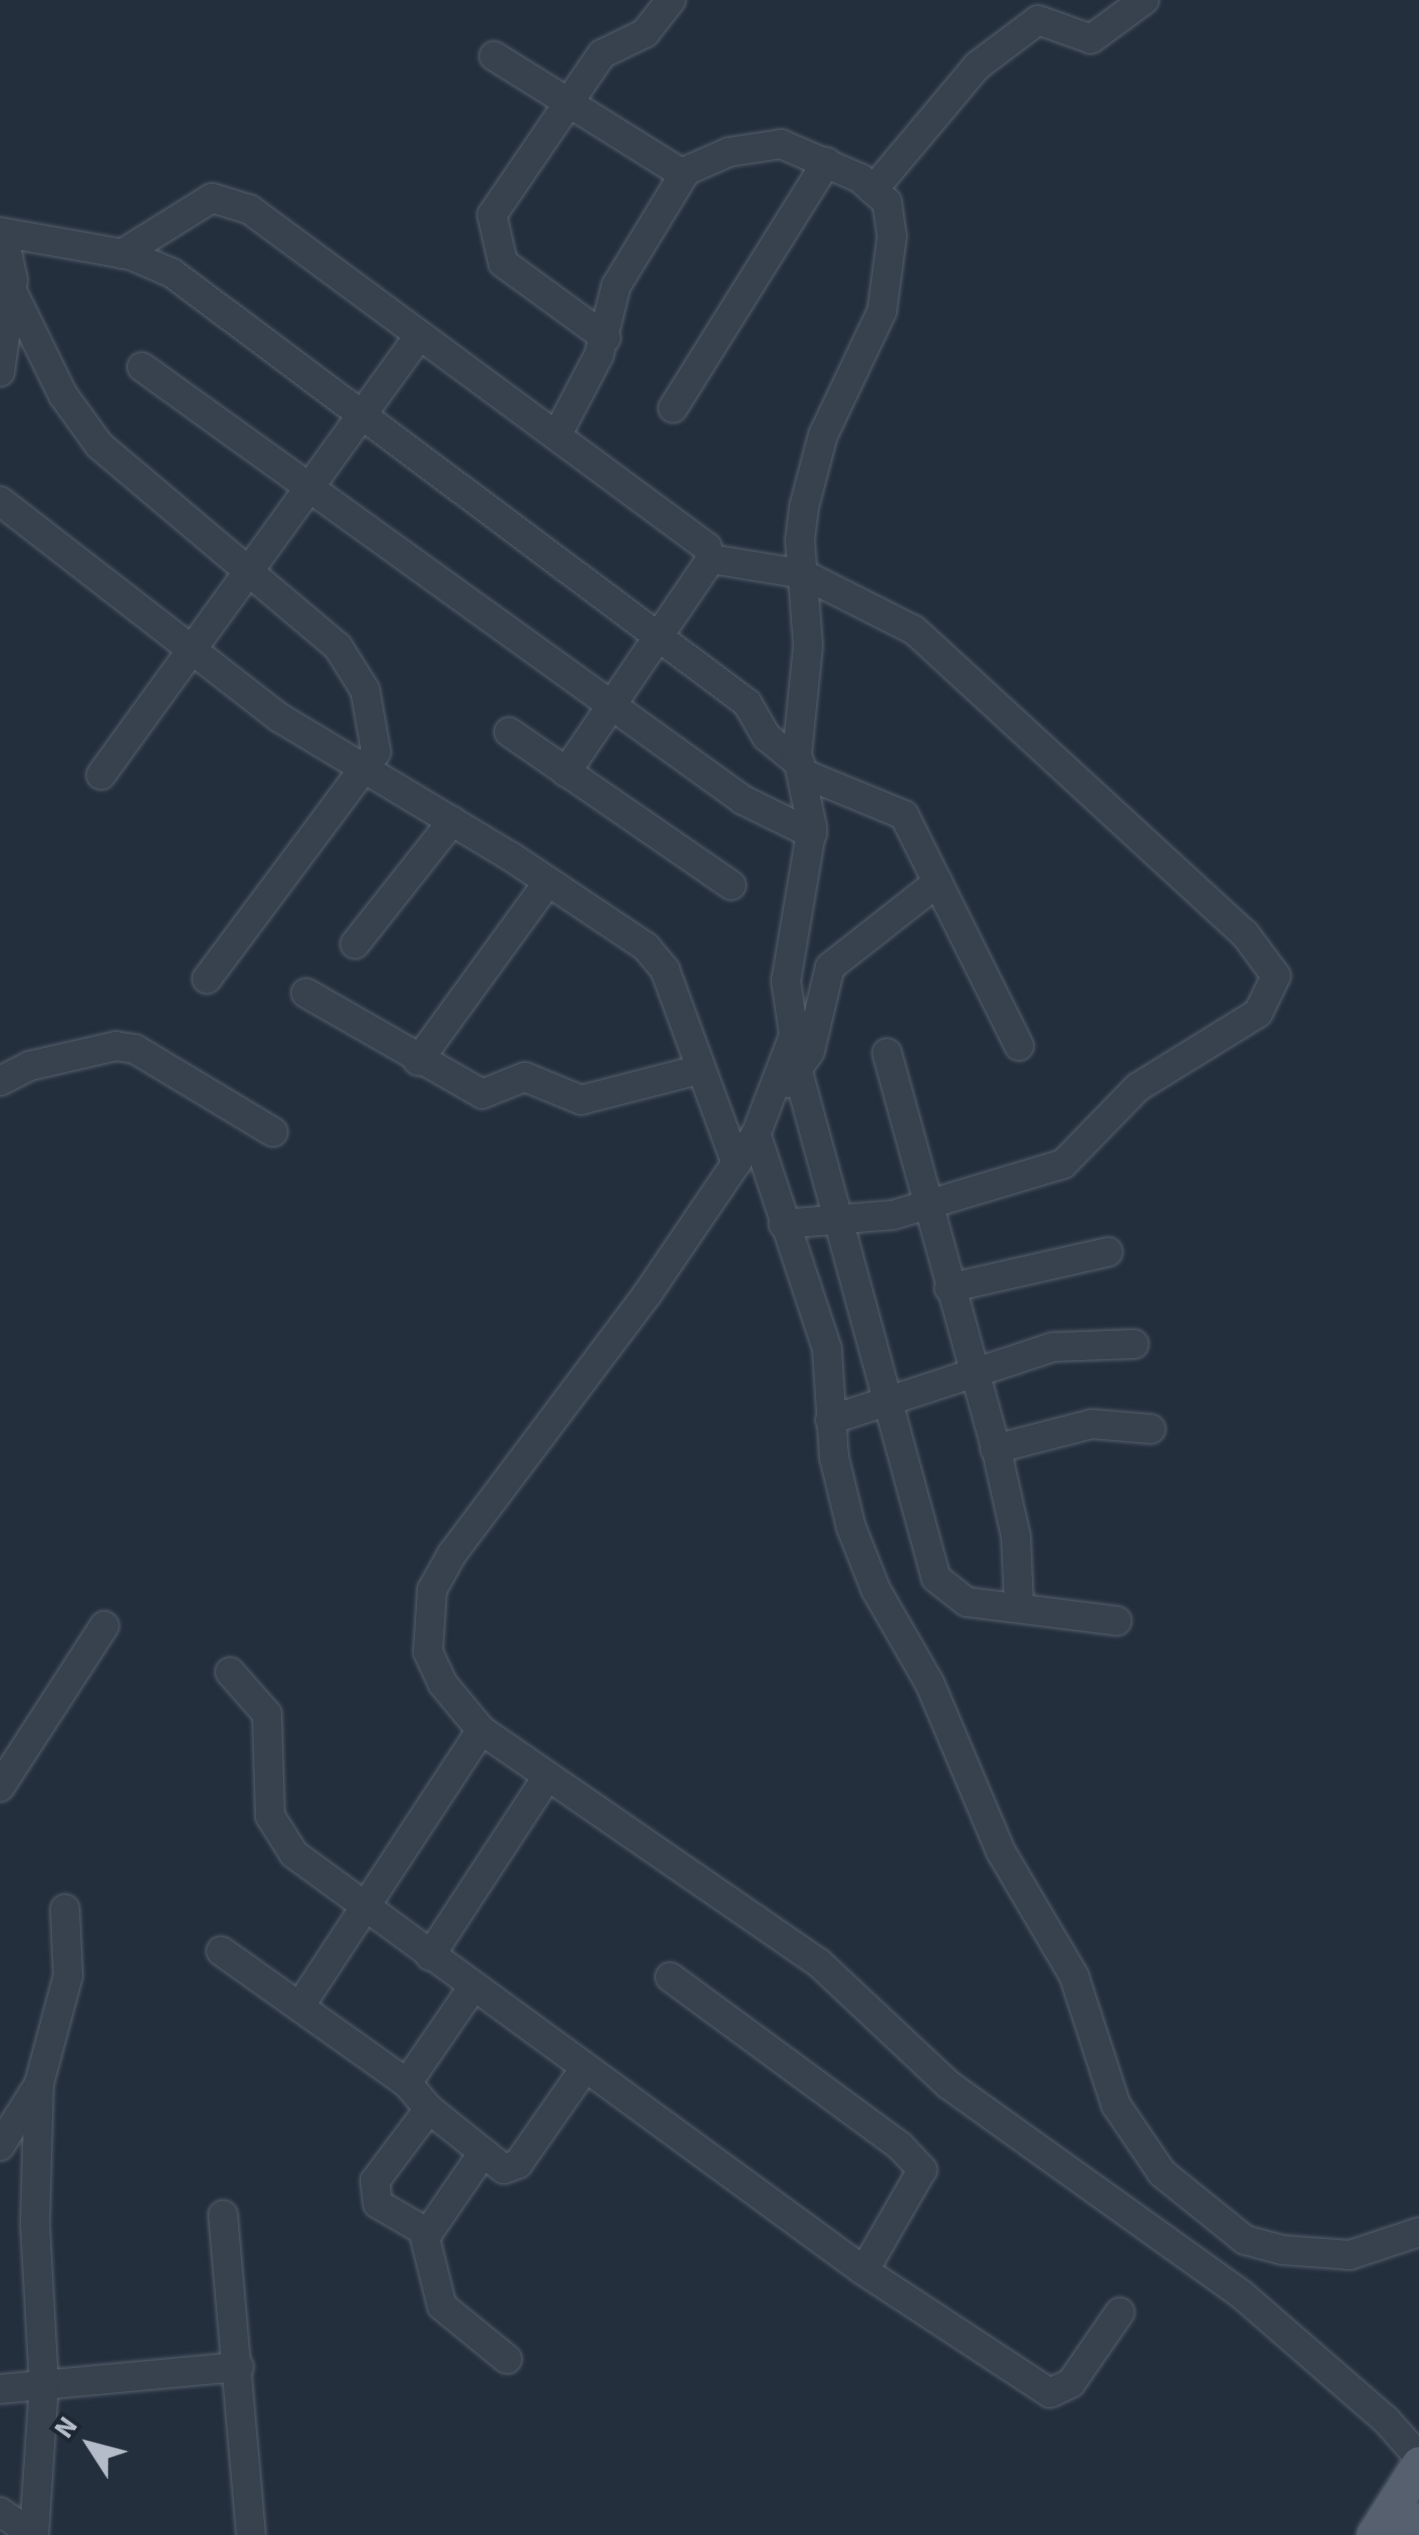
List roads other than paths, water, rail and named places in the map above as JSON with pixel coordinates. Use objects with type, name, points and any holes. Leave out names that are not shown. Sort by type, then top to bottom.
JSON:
[{"type":"main road","points":[[1374,2535],[1419,2460]]},
{"type":"main road","points":[[1411,2535],[1419,2522]]},
{"type":"street","points":[[606,338],[503,264],[491,232],[496,205],[610,44],[639,37],[670,0]]},
{"type":"street","points":[[873,190],[977,66],[1038,20],[1091,39],[1144,0]]},
{"type":"street","points":[[494,56],[683,174]]},
{"type":"street","points":[[557,435],[606,338],[616,286],[683,174],[728,152],[781,144],[826,162],[887,202],[892,236],[882,311],[810,470],[800,541],[808,646],[797,717],[812,834],[786,981],[794,1035],[756,1134],[432,1590],[428,1652],[443,1684],[481,1730],[819,1964],[949,2085],[1241,2294],[1386,2420],[1419,2460]]},
{"type":"street","points":[[673,408],[826,162]]},
{"type":"street","points":[[122,254],[192,206],[230,200],[557,435],[707,547],[711,559]]},
{"type":"street","points":[[207,979],[365,769],[377,737],[352,665],[250,570],[99,445],[64,394],[12,290],[1,232],[122,254],[172,272],[747,702],[767,737],[801,768],[896,808],[938,882],[1019,1046]]},
{"type":"street","points":[[0,372],[12,290]]},
{"type":"street","points":[[100,774],[420,336]]},
{"type":"street","points":[[142,367],[308,492],[743,800],[812,834]]},
{"type":"street","points":[[0,501],[194,647],[280,718],[548,882],[657,958],[736,1162]]},
{"type":"street","points":[[711,559],[803,574],[890,614],[964,671],[1245,934],[1276,976],[1258,1013],[1138,1088],[1076,1157],[893,1215],[834,1216],[783,1224]]},
{"type":"street","points":[[566,772],[711,559]]},
{"type":"street","points":[[510,732],[731,884]]},
{"type":"street","points":[[356,944],[452,821]]},
{"type":"street","points":[[418,1061],[548,882]]},
{"type":"street","points":[[770,1096],[798,1072],[810,1050],[830,968],[938,882]]},
{"type":"street","points":[[306,993],[474,1092],[525,1077],[582,1100],[698,1070]]},
{"type":"street","points":[[0,1081],[29,1066],[116,1046],[135,1049],[273,1132]]},
{"type":"street","points":[[887,1053],[925,1206],[995,1448],[1016,1537],[1019,1606]]},
{"type":"street","points":[[798,1072],[834,1216],[943,1588],[966,1602],[1117,1622]]},
{"type":"street","points":[[756,1134],[827,1349],[830,1420],[850,1527],[876,1590],[930,1684],[1002,1852],[1074,1976],[1101,2074],[1135,2140],[1187,2198],[1245,2240],[1350,2255],[1419,2232]]},
{"type":"street","points":[[949,1288],[1108,1252]]},
{"type":"street","points":[[830,1420],[1079,1342],[1134,1344]]},
{"type":"street","points":[[995,1448],[1092,1424],[1150,1429]]},
{"type":"street","points":[[0,1788],[104,1626]]},
{"type":"street","points":[[230,1672],[266,1714],[266,1775],[278,1833],[294,1854],[864,2271],[1050,2392],[1072,2383],[1120,2312]]},
{"type":"street","points":[[300,2006],[481,1730]]},
{"type":"street","points":[[430,1956],[547,1777]]},
{"type":"street","points":[[34,2535],[44,2384],[35,2224],[39,2084],[68,1976],[65,1908]]},
{"type":"street","points":[[221,1951],[407,2083],[429,2110],[504,2169],[518,2164],[585,2068]]},
{"type":"street","points":[[670,1977],[900,2146],[922,2170],[864,2271]]},
{"type":"street","points":[[407,2083],[472,1987]]},
{"type":"street","points":[[0,2146],[39,2084]]},
{"type":"street","points":[[429,2110],[374,2188],[378,2204],[424,2234],[442,2306],[507,2359]]},
{"type":"street","points":[[424,2234],[482,2154]]},
{"type":"street","points":[[223,2215],[251,2535]]},
{"type":"street","points":[[0,2389],[239,2367]]},
{"type":"street","points":[[0,2512],[34,2535]]}]
